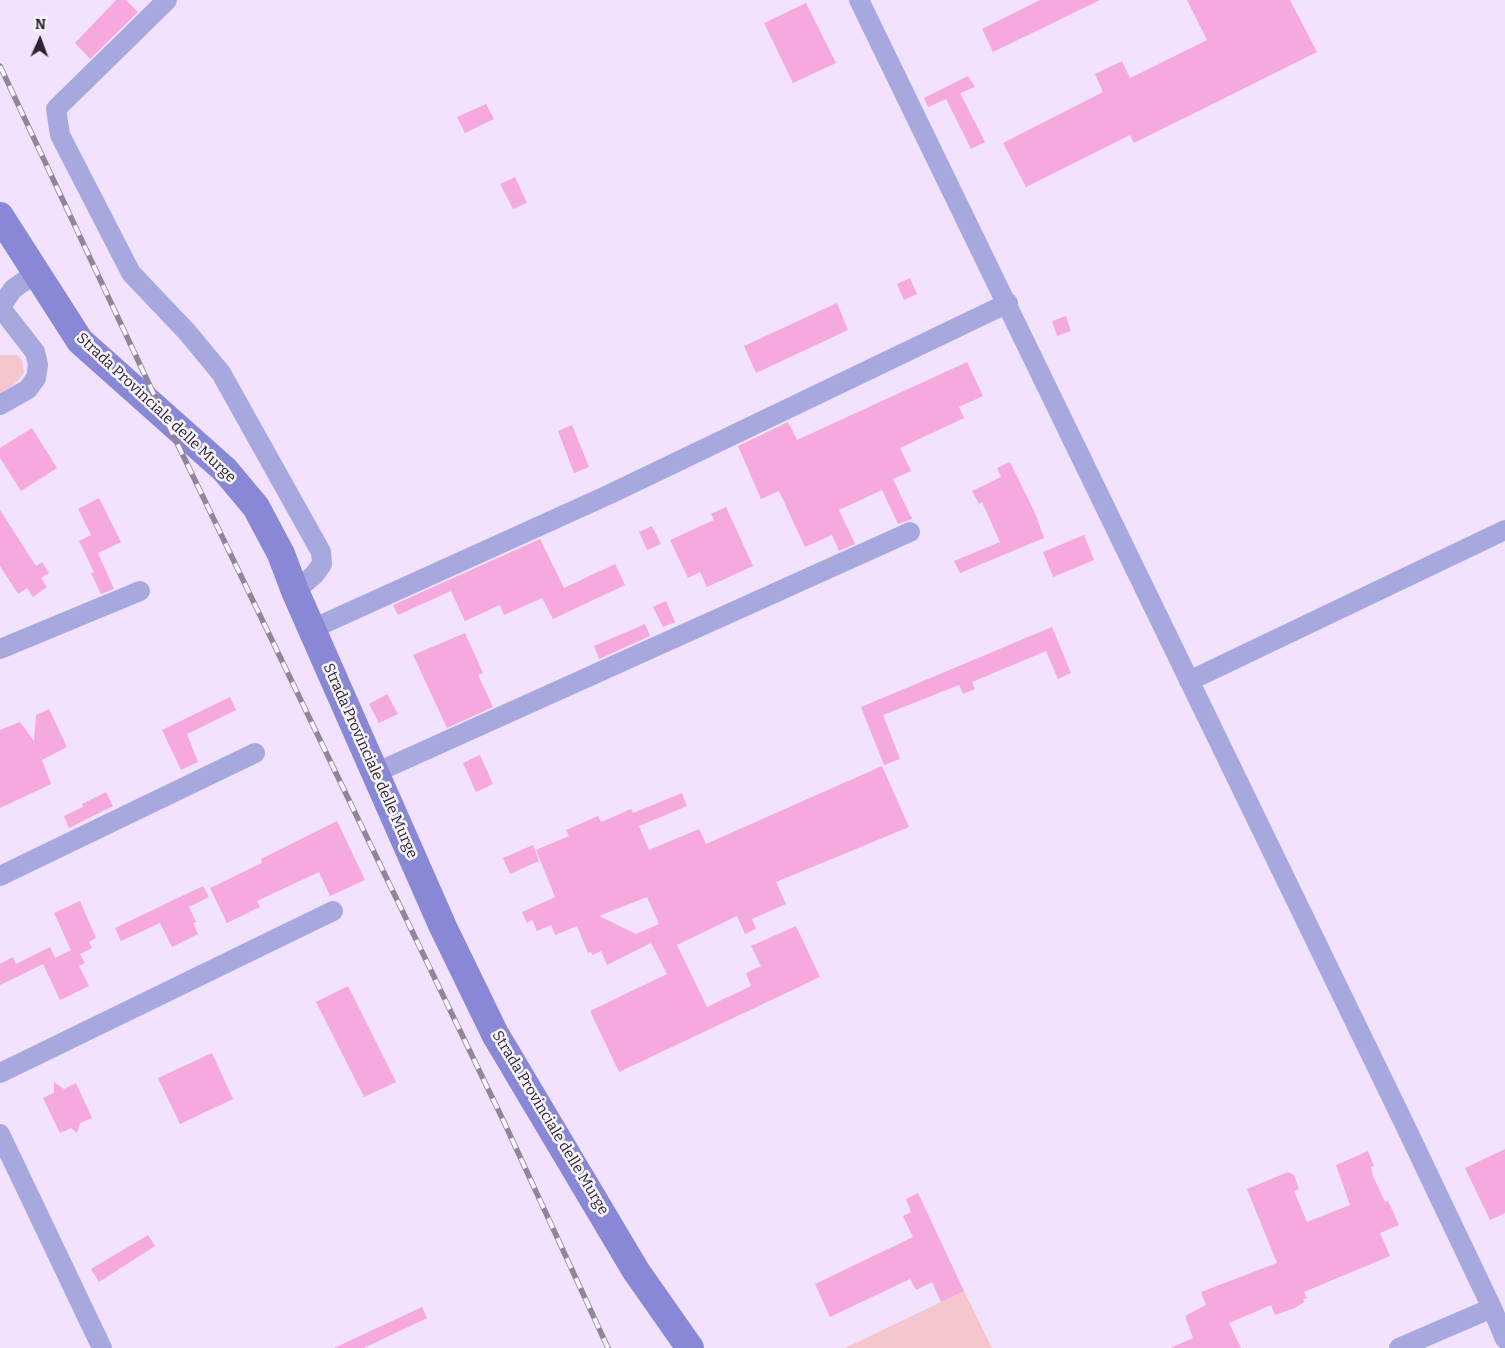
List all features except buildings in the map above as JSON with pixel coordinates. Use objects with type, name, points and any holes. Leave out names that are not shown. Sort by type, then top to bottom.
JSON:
[{"type":"main road","name":"Strada Provinciale delle Murge","points":[[0,216],[80,341],[225,470],[256,508],[281,554],[295,591],[443,927],[495,1034],[636,1271],[690,1348]]},
{"type":"street","points":[[167,0],[56,109],[60,135],[130,273],[187,332],[221,373],[321,552],[322,564],[314,575],[295,591]]},
{"type":"street","points":[[859,0],[1008,303],[1492,1308],[1505,1339]]},
{"type":"street","points":[[0,405],[28,390],[36,378],[38,365],[35,352],[0,308],[13,289],[36,273]]},
{"type":"street","points":[[312,629],[608,495],[1008,303]]},
{"type":"street","points":[[1189,681],[1505,530]]},
{"type":"street","points":[[375,773],[910,532]]},
{"type":"street","points":[[0,649],[140,591]]},
{"type":"street","points":[[0,876],[256,753]]},
{"type":"street","points":[[0,1073],[333,911]]},
{"type":"street","points":[[0,1134],[102,1348]]},
{"type":"street","points":[[1399,1348],[1492,1308]]},
{"type":"shaded area","points":[[0,355],[17,355],[22,360],[24,373],[17,382],[0,394]]},
{"type":"shaded area","points":[[964,1291],[992,1348],[845,1348],[941,1302]]},
{"type":"railway","points":[[0,66],[165,418],[504,1122],[608,1348]]}]
